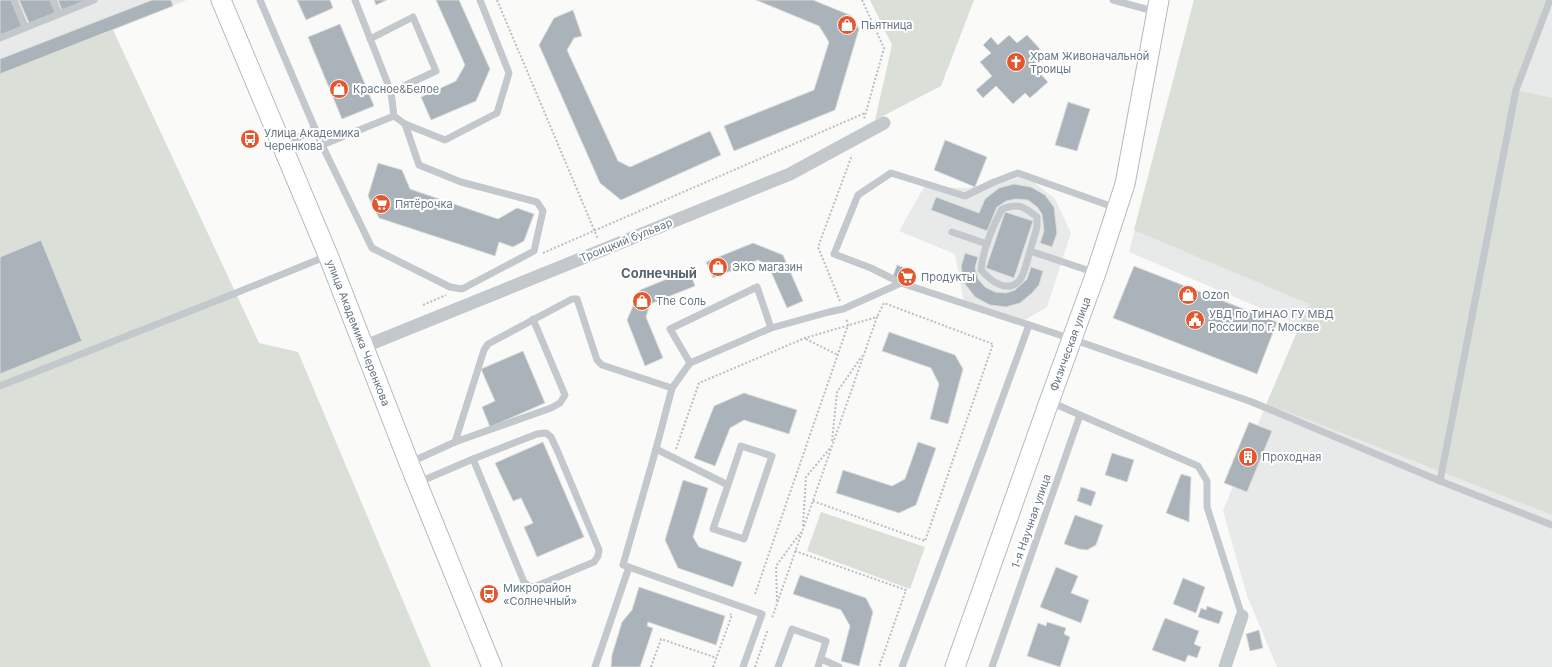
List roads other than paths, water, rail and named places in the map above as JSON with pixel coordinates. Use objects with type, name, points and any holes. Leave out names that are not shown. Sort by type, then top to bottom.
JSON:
[{"type":"street","name":"улица Академика Черенкова","points":[[221,0],[328,255],[409,463],[492,667]]},
{"type":"street","name":"Физическая улица","points":[[955,667],[1096,273],[1125,184],[1158,6]]},
{"type":"street","name":"Троицкий бульвар","points":[[363,347],[790,174],[884,123]]},
{"type":"street","points":[[1225,667],[1242,616]]},
{"type":"lane","points":[[14,0],[26,27]]},
{"type":"lane","points":[[53,0],[59,14]]},
{"type":"lane","points":[[0,38],[92,0]]},
{"type":"lane","points":[[260,0],[322,145],[372,248],[450,287],[460,289],[534,251],[543,211],[537,202],[461,182],[419,165],[405,124]]},
{"type":"lane","points":[[355,0],[391,92],[394,116],[405,124],[445,140],[497,114],[508,73],[480,0]]},
{"type":"lane","points":[[1113,0],[1158,6]]},
{"type":"lane","points":[[1440,481],[1516,90],[1550,0]]},
{"type":"lane","points":[[370,39],[413,17],[436,71],[391,92]]},
{"type":"lane","points":[[322,145],[394,116]]},
{"type":"lane","points":[[282,145],[315,129]]},
{"type":"lane","points":[[1116,208],[1018,172],[965,196],[891,173],[858,195],[834,254],[872,268],[901,283],[1072,339],[1252,402],[1440,481],[1552,525]]},
{"type":"lane","points":[[1013,205],[1024,207],[1037,217],[1037,227],[1030,251],[1019,281],[1010,285],[999,285],[989,279],[982,270],[982,260],[986,244],[1002,209],[1013,205]]},
{"type":"lane","points":[[952,232],[986,244]]},
{"type":"lane","points":[[1030,251],[1096,273]]},
{"type":"lane","points":[[0,386],[328,255]]},
{"type":"lane","points":[[744,667],[762,614],[623,565],[672,388],[690,363],[771,328],[843,309],[901,283]]},
{"type":"lane","points":[[690,363],[670,329],[757,287],[771,328]]},
{"type":"lane","points":[[455,442],[484,350],[488,344],[572,299],[577,299],[597,360],[602,365],[672,388]]},
{"type":"lane","points":[[409,463],[455,442],[551,408],[560,403],[565,395],[533,320]]},
{"type":"lane","points":[[902,667],[1029,325]]},
{"type":"lane","points":[[1049,402],[1198,466],[1207,482],[1207,507],[1242,616]]},
{"type":"lane","name":"1-я Научная улица","points":[[992,667],[1080,415]]},
{"type":"lane","points":[[417,483],[473,459],[538,434],[546,433],[551,437],[558,452],[599,550],[598,556],[594,562],[534,587],[529,586],[524,582],[473,459]]},
{"type":"lane","points":[[741,446],[772,456],[744,540],[713,529],[728,485],[741,446]]},
{"type":"lane","points":[[656,449],[728,485]]},
{"type":"lane","points":[[595,667],[629,567]]},
{"type":"lane","points":[[778,667],[792,629],[826,641],[818,667]]},
{"type":"lane","points":[[821,659],[839,667]]},
{"type":"place","name":"Пьятница","points":[[847,25]]},
{"type":"place","name":"Храм Живоначальной Троицы","points":[[1016,62]]},
{"type":"place","name":"Красное&Белое","points":[[339,89]]},
{"type":"place","name":"Улица Академика Черенкова","points":[[250,139]]},
{"type":"place","name":"Пятёрочка","points":[[381,204]]},
{"type":"place","name":"ЭКО магазин","points":[[718,267]]},
{"type":"place","name":"Продукты","points":[[907,277]]},
{"type":"place","name":"Ozon","points":[[1188,295]]},
{"type":"place","name":"The Соль","points":[[642,301]]},
{"type":"place","name":"УВД по ТиНАО ГУ МВД России по г. Москве","points":[[1195,320]]},
{"type":"place","name":"Проходная","points":[[1248,457]]},
{"type":"place","name":"Микрорайон «Солнечный»","points":[[489,594]]},
{"type":"district","name":"Солнечный","points":[[659,273]]}]
